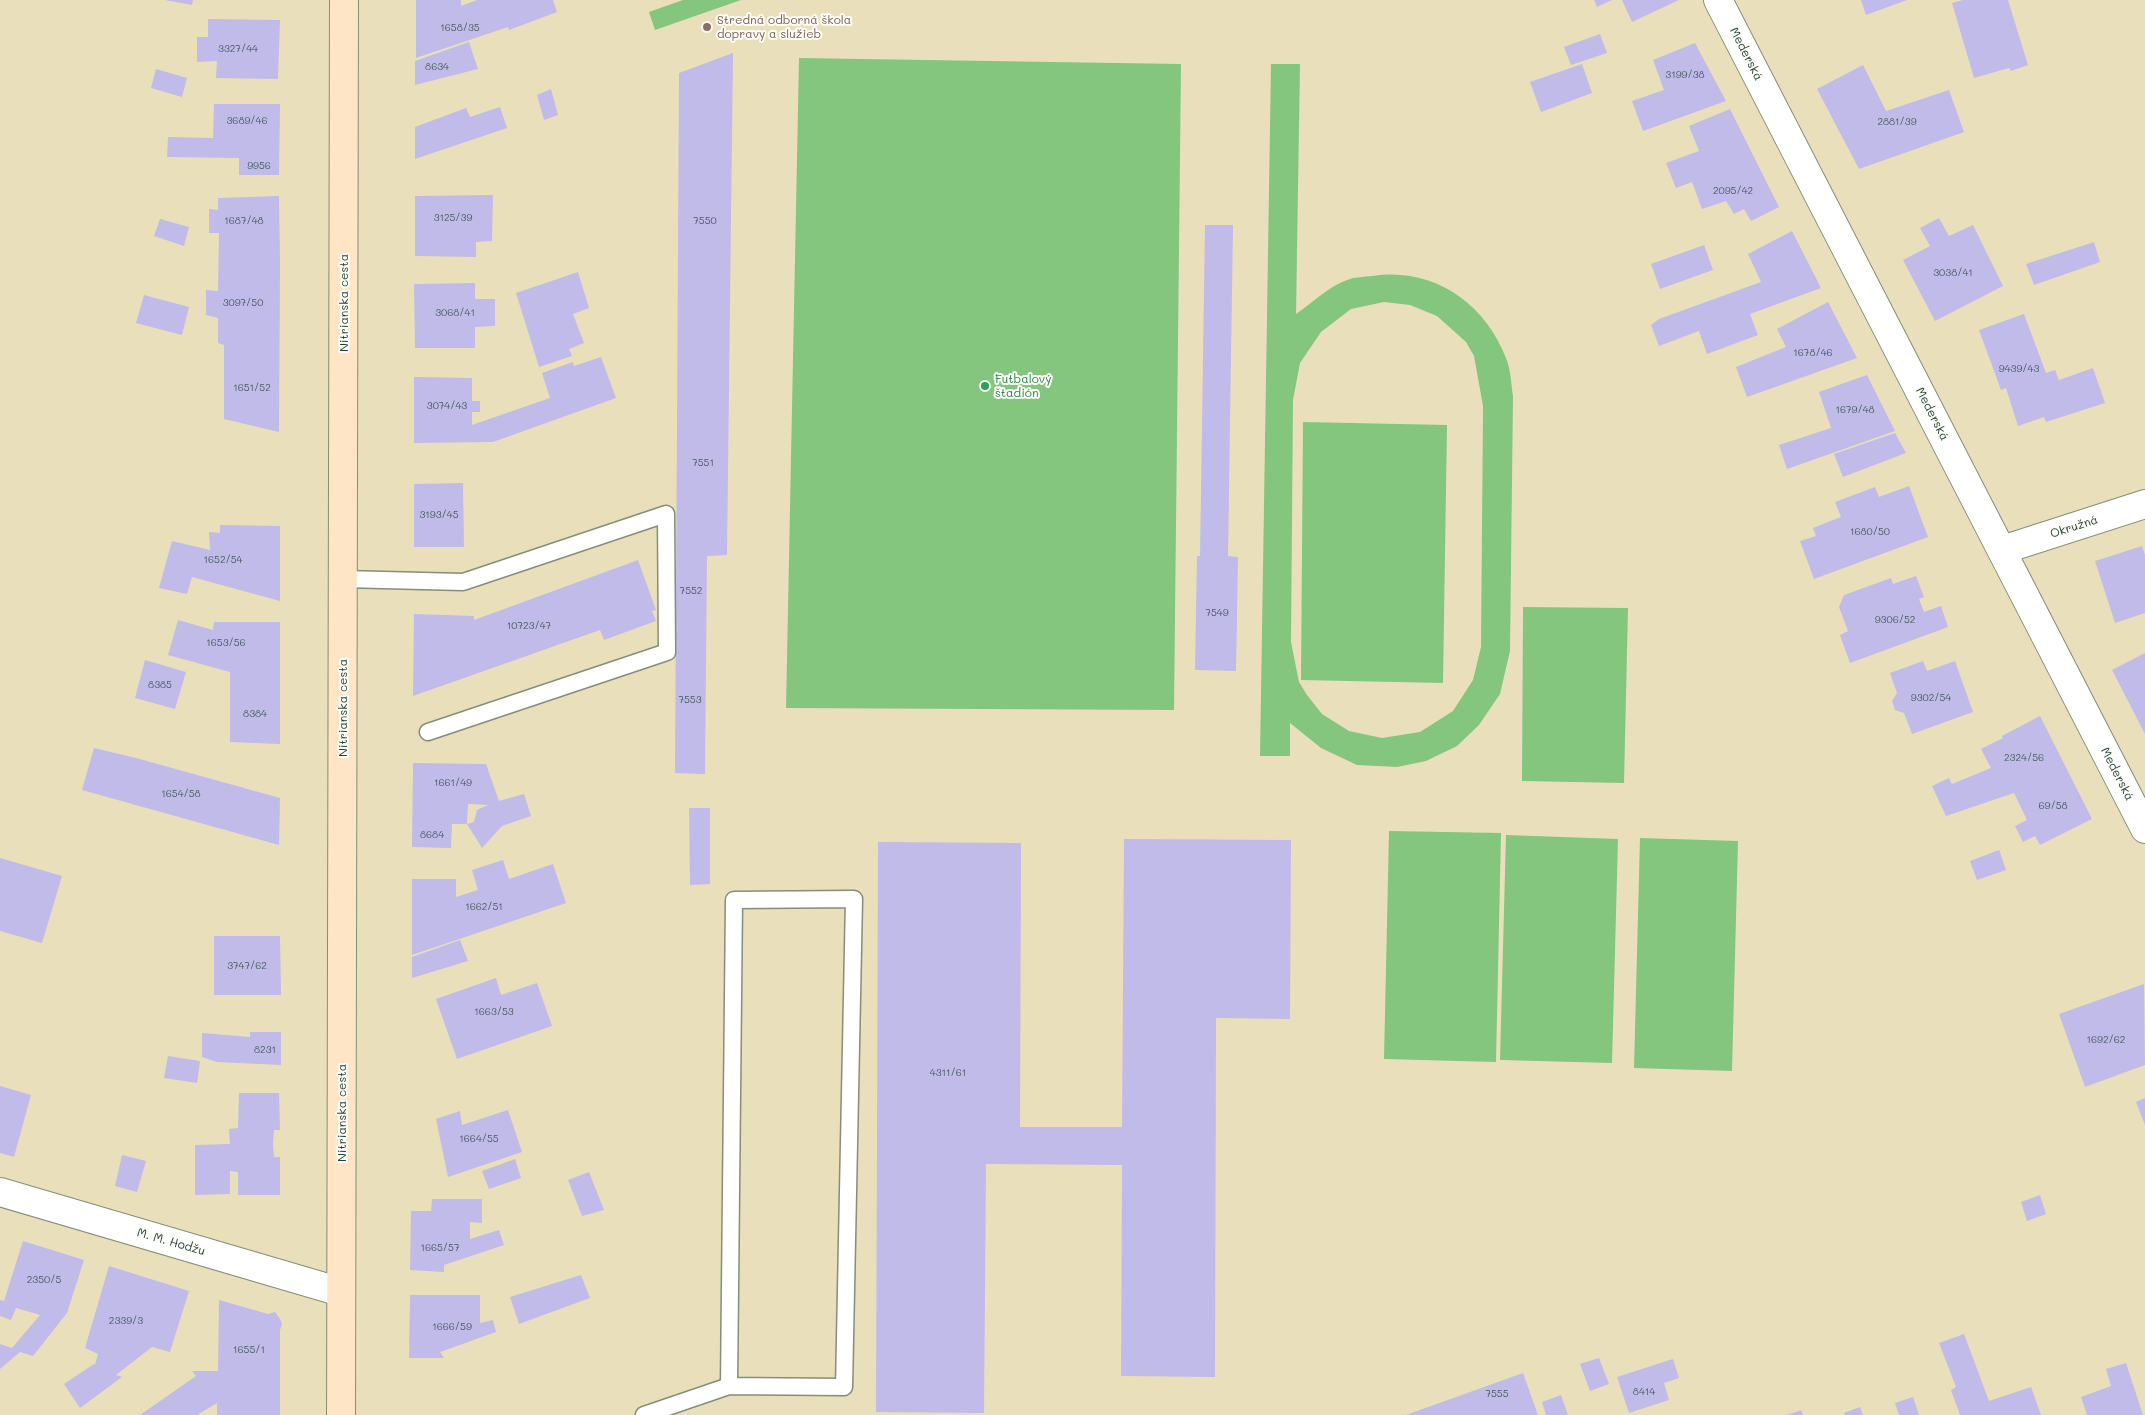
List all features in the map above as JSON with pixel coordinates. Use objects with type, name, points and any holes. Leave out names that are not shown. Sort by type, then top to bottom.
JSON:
[{"type":"main road","name":"Nitrianska cesta","points":[[341,1415],[344,0]]},
{"type":"street","name":"Mederská","points":[[1718,0],[2145,829]]},
{"type":"street","name":"Okružná","points":[[2002,550],[2145,504]]},
{"type":"street","name":"M. M. Hodžu","points":[[0,1192],[341,1292]]},
{"type":"lane","points":[[343,579],[463,582],[666,514],[667,652],[428,732]]},
{"type":"lane","points":[[644,1415],[729,1386],[844,1387],[854,899],[734,900],[729,1386]]},
{"type":"green space","points":[[683,0],[741,0],[655,30],[649,12]]},
{"type":"green space","name":"Futbalový štadión","points":[[799,58],[1181,64],[1174,710],[786,708]]},
{"type":"green space","points":[[1271,64],[1300,64],[1296,314],[1328,290],[1350,279],[1394,275],[1416,277],[1435,283],[1454,293],[1470,305],[1484,320],[1496,338],[1508,363],[1513,396],[1510,651],[1500,694],[1479,725],[1457,746],[1426,761],[1397,767],[1357,765],[1321,748],[1290,723],[1290,756],[1260,756]],"holes":[[[1384,302],[1410,305],[1437,316],[1466,342],[1474,356],[1483,406],[1481,647],[1473,680],[1453,711],[1420,732],[1382,738],[1349,731],[1322,714],[1299,682],[1291,642],[1293,400],[1300,363],[1321,332],[1351,309]]]},
{"type":"green space","points":[[1303,422],[1447,425],[1443,683],[1301,680]]},
{"type":"green space","points":[[1523,607],[1628,608],[1624,783],[1522,781]]},
{"type":"green space","points":[[1389,831],[1501,833],[1496,1062],[1384,1059]]},
{"type":"green space","points":[[1506,835],[1618,839],[1612,1063],[1500,1060]]},
{"type":"green space","points":[[1640,838],[1738,841],[1732,1071],[1634,1068]]},
{"type":"building","points":[[165,0],[193,0],[192,5]]},
{"type":"building","points":[[416,0],[461,0],[461,6],[477,0],[553,0],[557,12],[509,30],[508,27],[416,58]]},
{"type":"building","points":[[1594,0],[1612,0],[1597,7]]},
{"type":"building","points":[[1622,0],[1679,0],[1632,22]]},
{"type":"building","points":[[1861,0],[1907,0],[1866,15]]},
{"type":"building","points":[[1963,0],[2008,0],[2028,65],[2011,71],[2009,68],[1974,78],[1952,3]]},
{"type":"building","points":[[208,19],[280,20],[278,79],[216,78],[217,61],[197,62],[197,37],[208,37]]},
{"type":"building","points":[[1600,34],[1607,53],[1571,65],[1564,47]]},
{"type":"building","points":[[469,42],[478,69],[415,85],[415,61]]},
{"type":"building","points":[[1695,43],[1726,101],[1643,131],[1632,101],[1664,90],[1653,60]]},
{"type":"building","points":[[733,53],[727,555],[707,556],[705,774],[675,773],[679,73]]},
{"type":"building","points":[[1582,64],[1592,93],[1541,112],[1530,82]]},
{"type":"building","points":[[1863,65],[1886,111],[1949,90],[1964,132],[1859,169],[1817,89]]},
{"type":"building","points":[[156,69],[187,78],[182,97],[151,88]]},
{"type":"building","points":[[551,89],[558,115],[544,120],[537,95]]},
{"type":"building","points":[[214,104],[280,104],[279,175],[239,175],[239,158],[167,157],[168,137],[213,138]]},
{"type":"building","points":[[500,107],[507,128],[415,159],[415,127],[466,108],[470,117]]},
{"type":"building","points":[[1730,109],[1779,207],[1751,221],[1744,209],[1734,214],[1726,201],[1702,209],[1692,182],[1676,188],[1666,163],[1699,151],[1689,126]]},
{"type":"building","points":[[493,195],[492,241],[476,242],[476,257],[415,256],[415,196]]},
{"type":"building","points":[[279,196],[279,432],[224,419],[224,345],[218,343],[218,318],[206,315],[206,290],[218,291],[219,233],[209,233],[209,209],[218,210],[218,198]]},
{"type":"building","points":[[1939,218],[1949,236],[1973,225],[2003,286],[1935,321],[1903,260],[1930,246],[1920,228]]},
{"type":"building","points":[[160,219],[189,227],[184,246],[154,236]]},
{"type":"building","points":[[1205,225],[1233,225],[1228,556],[1238,557],[1236,671],[1195,670],[1197,556],[1200,556]]},
{"type":"building","points":[[1792,231],[1821,288],[1750,314],[1758,335],[1707,354],[1699,331],[1659,346],[1651,325],[1659,319],[1761,282],[1748,254]]},
{"type":"building","points":[[2094,242],[2100,262],[2034,285],[2026,264]]},
{"type":"building","points":[[1704,245],[1713,270],[1660,289],[1651,264]]},
{"type":"building","points":[[578,272],[589,308],[573,314],[584,343],[569,349],[572,356],[539,367],[516,293]]},
{"type":"building","points":[[475,283],[475,299],[495,299],[495,326],[475,327],[475,348],[415,348],[414,284]]},
{"type":"building","points":[[144,295],[189,307],[182,335],[136,323]]},
{"type":"building","points":[[1828,302],[1857,358],[1747,397],[1736,367],[1786,347],[1777,329]]},
{"type":"building","points":[[2024,314],[2046,373],[2055,370],[2059,380],[2093,368],[2105,403],[2046,422],[2044,417],[2018,426],[2006,388],[2001,390],[1979,330]]},
{"type":"building","points":[[601,357],[616,398],[493,442],[414,443],[414,377],[472,378],[472,401],[480,401],[480,412],[472,412],[472,425],[550,398],[542,373],[573,362],[574,366]]},
{"type":"building","points":[[1867,375],[1895,431],[1787,469],[1779,445],[1831,428],[1819,392]]},
{"type":"building","points":[[1895,433],[1906,453],[1843,477],[1834,454]]},
{"type":"building","points":[[463,483],[464,547],[414,547],[414,484]]},
{"type":"building","points":[[1909,486],[1928,537],[1814,579],[1800,541],[1816,536],[1813,528],[1841,517],[1835,502],[1875,487],[1879,497]]},
{"type":"building","points":[[220,525],[280,526],[280,601],[192,577],[187,594],[159,588],[172,541],[210,550],[209,532],[220,533]]},
{"type":"building","points":[[2142,546],[2145,555],[2145,613],[2115,623],[2095,561]]},
{"type":"building","points":[[638,560],[656,610],[652,611],[656,621],[604,640],[600,630],[413,696],[414,614],[474,616],[474,620]]},
{"type":"building","points":[[1916,576],[1924,597],[1919,599],[1924,612],[1941,606],[1948,627],[1850,663],[1840,635],[1848,631],[1839,607],[1844,595],[1891,578],[1893,584]]},
{"type":"building","points":[[178,620],[213,630],[214,622],[280,622],[280,744],[230,742],[230,672],[168,655]]},
{"type":"building","points":[[2145,653],[2145,734],[2112,670]]},
{"type":"building","points":[[145,660],[186,672],[175,709],[135,698]]},
{"type":"building","points":[[1923,661],[1927,671],[1955,661],[1973,712],[1912,734],[1904,713],[1895,710],[1892,701],[1897,693],[1890,673]]},
{"type":"building","points":[[2040,716],[2092,819],[2040,845],[2035,836],[2023,842],[2015,826],[2027,820],[2014,793],[1946,816],[1932,786],[1949,778],[1952,784],[1991,768],[1981,749]]},
{"type":"building","points":[[94,748],[280,798],[279,845],[82,790]]},
{"type":"building","points":[[413,763],[486,764],[499,801],[524,794],[531,816],[502,826],[482,848],[467,824],[452,824],[451,848],[412,847]],"holes":[[[468,804],[488,805],[477,810],[474,822],[467,824]]]},
{"type":"building","points":[[689,808],[710,808],[710,884],[690,885]]},
{"type":"building","points":[[1124,839],[1291,840],[1290,1019],[1216,1018],[1215,1377],[1121,1376],[1122,1165],[986,1164],[984,1413],[876,1412],[878,842],[1021,843],[1020,1127],[1122,1127]]},
{"type":"building","points":[[1999,850],[2006,870],[1977,880],[1970,861]]},
{"type":"building","points":[[0,858],[62,876],[42,943],[0,931]]},
{"type":"building","points":[[503,860],[509,879],[553,864],[566,903],[412,955],[412,879],[456,879],[456,897],[478,890],[472,870]]},
{"type":"building","points":[[214,936],[280,936],[281,995],[214,995]]},
{"type":"building","points":[[460,940],[468,961],[412,978],[412,957]]},
{"type":"building","points":[[496,978],[501,995],[537,983],[552,1026],[457,1059],[436,999]]},
{"type":"building","points":[[2144,984],[2145,1065],[2085,1087],[2059,1014]]},
{"type":"building","points":[[250,1032],[281,1032],[281,1065],[217,1062],[202,1057],[202,1033],[250,1037]]},
{"type":"building","points":[[168,1056],[200,1061],[197,1083],[164,1078]]},
{"type":"building","points":[[0,1086],[31,1095],[14,1157],[0,1153]]},
{"type":"building","points":[[239,1093],[279,1093],[280,1130],[274,1130],[273,1144],[274,1157],[280,1157],[280,1195],[238,1195],[238,1172],[230,1171],[230,1194],[195,1195],[195,1145],[230,1144],[229,1129],[238,1128]]},
{"type":"building","points":[[2145,1098],[2145,1125],[2136,1102]]},
{"type":"building","points":[[508,1110],[522,1152],[448,1177],[436,1119],[460,1111],[462,1125]]},
{"type":"building","points":[[122,1155],[146,1161],[137,1192],[115,1186]]},
{"type":"building","points":[[515,1159],[521,1178],[489,1189],[482,1171]]},
{"type":"building","points":[[589,1172],[604,1210],[582,1216],[568,1180]]},
{"type":"building","points":[[2040,1195],[2046,1214],[2027,1221],[2021,1202]]},
{"type":"building","points":[[432,1199],[482,1199],[482,1223],[470,1222],[470,1239],[499,1230],[504,1245],[444,1265],[444,1272],[410,1270],[411,1211],[431,1211]]},
{"type":"building","points":[[23,1241],[84,1260],[67,1313],[33,1356],[20,1352],[0,1369],[0,1344],[12,1348],[40,1315],[16,1308],[11,1320],[0,1316],[0,1300],[4,1301]]},
{"type":"building","points":[[109,1266],[189,1291],[170,1352],[152,1347],[116,1375],[122,1377],[80,1408],[64,1384],[95,1365],[98,1354],[85,1348]]},
{"type":"building","points":[[581,1275],[590,1298],[519,1324],[510,1297]]},
{"type":"building","points":[[410,1295],[480,1295],[480,1323],[493,1320],[496,1332],[440,1352],[444,1358],[409,1358]]},
{"type":"building","points":[[219,1300],[268,1314],[275,1312],[280,1319],[282,1324],[280,1330],[280,1415],[217,1415],[217,1403],[197,1415],[140,1415],[196,1376],[192,1371],[218,1371]]},
{"type":"building","points":[[1964,1334],[1989,1401],[2031,1387],[2041,1415],[1960,1415],[1951,1390],[1956,1387],[1939,1343]]},
{"type":"building","points":[[1599,1358],[1609,1384],[1590,1391],[1580,1364]]},
{"type":"building","points":[[1673,1359],[1679,1378],[1664,1383],[1669,1400],[1629,1413],[1617,1377]]},
{"type":"building","points":[[2126,1363],[2143,1415],[2087,1415],[2081,1397],[2111,1386],[2106,1369]]},
{"type":"building","points":[[1523,1373],[1538,1415],[1406,1415]]},
{"type":"building","points":[[1561,1395],[1568,1415],[1546,1415],[1542,1402]]},
{"type":"building","points":[[1913,1397],[1919,1415],[1899,1415],[1895,1403]]},
{"type":"building","points":[[1860,1407],[1863,1415],[1845,1415],[1844,1413]]},
{"type":"building","points":[[1801,1410],[1803,1415],[1787,1415]]},
{"type":"place","name":"Stredná odborná škola dopravy a služieb","points":[[707,27]]},
{"type":"place","name":"Futbalový štadión","points":[[985,386]]}]
